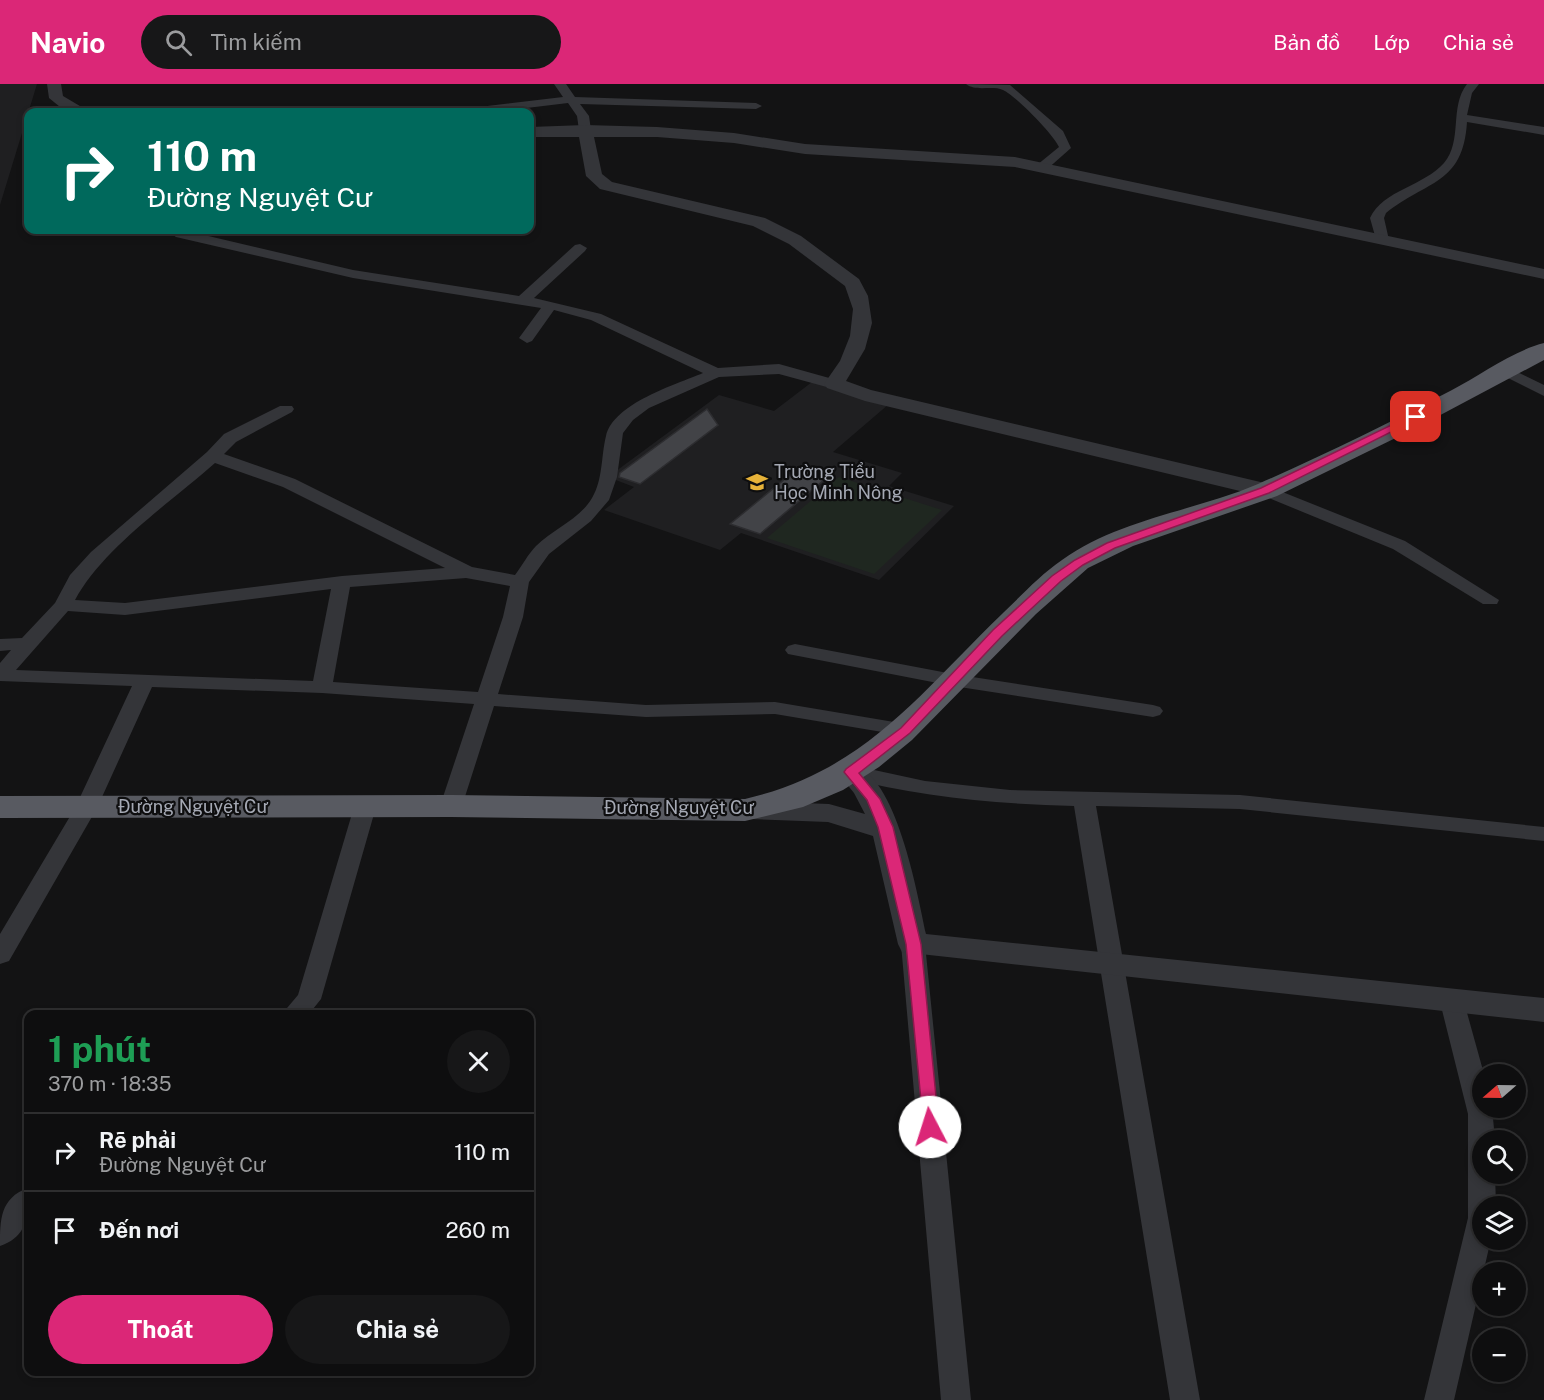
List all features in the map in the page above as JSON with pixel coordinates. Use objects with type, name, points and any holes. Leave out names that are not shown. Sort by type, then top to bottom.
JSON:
[{"type":"highway","name":"Đường Nguyệt Cư","points":[[0,807],[451,806],[745,810],[793,800],[851,772],[906,730],[998,633],[1056,578],[1079,562],[1111,545],[1265,490],[1544,350]]},
{"type":"street","points":[[54,84],[56,98],[70,108]]},
{"type":"street","points":[[560,84],[583,116],[594,176],[606,186],[759,222],[795,240],[853,284],[859,293],[863,323],[852,362],[834,384]]},
{"type":"street","points":[[972,84],[1007,86],[1064,141],[1064,151],[1041,168]]},
{"type":"street","points":[[1382,240],[1377,218],[1380,211],[1450,164],[1457,151],[1463,117],[1463,101],[1473,84]]},
{"type":"street","points":[[504,108],[571,100],[756,106]]},
{"type":"street","points":[[1463,117],[1544,131]]},
{"type":"street","points":[[534,132],[585,130],[734,138],[780,147],[1015,162],[1544,274]]},
{"type":"street","points":[[181,234],[353,274],[524,299],[550,305],[596,317],[716,373]]},
{"type":"street","points":[[524,299],[580,248]]},
{"type":"street","points":[[526,339],[550,305]]},
{"type":"street","points":[[451,806],[513,617],[520,582],[542,550],[585,517],[600,500],[608,477],[615,433],[627,417],[643,405],[716,373],[779,369],[865,395],[1265,490],[1365,529],[1399,545],[1490,600]]},
{"type":"street","points":[[1505,371],[1544,391]]},
{"type":"street","points":[[0,675],[63,605],[77,579],[97,556],[213,456],[230,438],[286,409]]},
{"type":"street","points":[[213,456],[289,483],[467,572]]},
{"type":"street","points":[[63,605],[126,609],[342,582],[467,572],[520,582]]},
{"type":"street","points":[[322,687],[342,582]]},
{"type":"street","points":[[0,645],[26,644]]},
{"type":"street","points":[[795,650],[954,680],[1095,700],[1153,711]]},
{"type":"street","points":[[0,675],[322,687],[646,711],[775,708],[906,730]]},
{"type":"street","points":[[0,955],[86,808],[145,679]]},
{"type":"street","points":[[851,772],[925,788],[1010,797],[1240,802],[1544,834]]},
{"type":"street","points":[[851,772],[873,799],[886,830],[913,944],[956,1400]]},
{"type":"street","points":[[1084,799],[1110,966],[1185,1400]]},
{"type":"street","points":[[298,1010],[309,999],[365,807]]},
{"type":"street","points":[[745,810],[830,813],[886,830]]},
{"type":"street","points":[[913,944],[1544,1010]]},
{"type":"street","points":[[1439,1400],[1482,1218],[1481,1114],[1452,1002]]},
{"type":"street","points":[[0,1234],[24,1205]]},
{"type":"shaded area","points":[[0,84],[37,84],[30,108],[24,108],[24,127],[0,205]]},
{"type":"shaded area","name":"Trường Tiểu Học Minh Nông","points":[[812,382],[889,404],[833,452],[902,473],[889,486],[954,506],[879,580],[741,533],[720,550],[604,510],[634,487],[608,477],[719,395],[774,411]]},
{"type":"shaded area","points":[[839,477],[942,510],[874,574],[767,538]]},
{"type":"building","points":[[707,409],[718,425],[640,484],[619,477],[620,473]]},
{"type":"building","points":[[802,465],[831,474],[760,534],[730,524]]},
{"type":"place","name":"Trường Tiểu Học Minh Nông","points":[[757,482]]},
{"type":"route","points":[[930,1127],[913,944],[885,827],[873,799],[864,785],[851,772],[881,752],[906,730],[998,633],[1056,578],[1079,562],[1111,545],[1265,490],[1416,417]]}]
